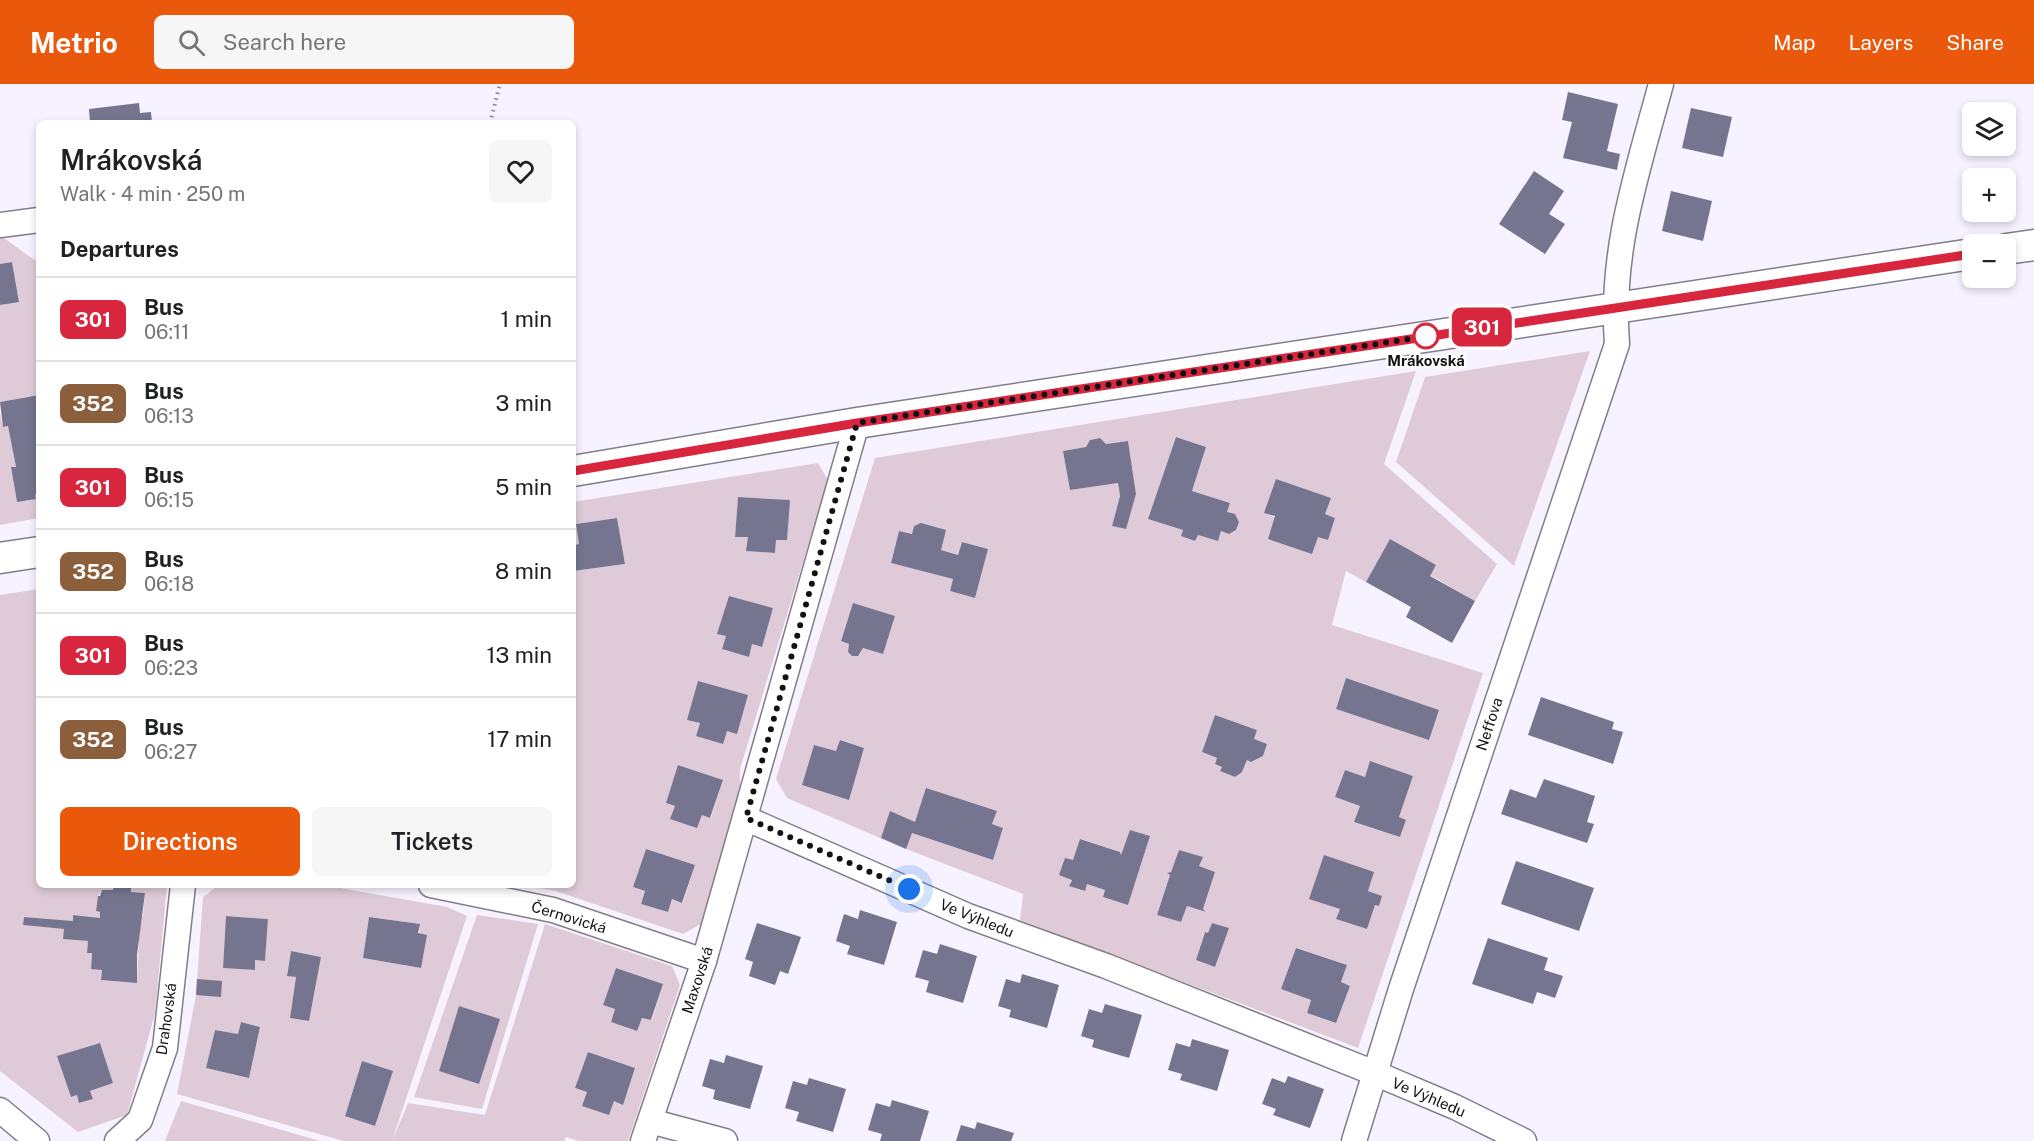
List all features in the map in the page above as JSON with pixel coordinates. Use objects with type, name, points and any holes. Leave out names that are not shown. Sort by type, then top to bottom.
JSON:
[{"type":"street","points":[[1614,307],[1620,236],[1661,84]]},
{"type":"street","points":[[0,225],[36,220]]},
{"type":"street","points":[[2016,248],[2034,245]]},
{"type":"street","points":[[576,470],[857,423],[1962,255]]},
{"type":"street","name":"Neffova","points":[[1354,1141],[1377,1074],[1401,989],[1617,344],[1614,307]]},
{"type":"street","points":[[746,818],[857,423]]},
{"type":"street","points":[[0,558],[36,552]]},
{"type":"street","name":"Ve Výhledu","points":[[746,818],[968,916],[1106,966],[1377,1074],[1455,1107],[1524,1141]]},
{"type":"street","name":"Maxovská","points":[[646,1131],[704,961],[746,818]]},
{"type":"street","name":"Drahovská","points":[[117,1141],[140,1120],[165,1048],[183,888]]},
{"type":"street","name":"Černovická","points":[[446,888],[553,910],[704,961]]},
{"type":"street","points":[[0,1110],[37,1141]]},
{"type":"street","points":[[646,1131],[725,1141]]},
{"type":"path","points":[[491,120],[500,84]]},
{"type":"shaded area","points":[[0,238],[4,238],[36,261],[36,396],[0,402],[0,305],[19,301],[12,262],[0,264]]},
{"type":"shaded area","points":[[1590,351],[1514,566],[1396,462],[1425,377]]},
{"type":"shaded area","points":[[1416,371],[1384,464],[1497,564],[1475,601],[1430,575],[1436,565],[1390,540],[1366,582],[1346,571],[1332,625],[1483,673],[1358,1048],[1020,920],[1023,894],[906,849],[787,798],[776,779],[875,458]],"holes":[[[1176,437],[1206,447],[1192,491],[1230,503],[1227,512],[1239,522],[1236,530],[1229,534],[1221,531],[1218,541],[1198,535],[1195,541],[1182,536],[1183,530],[1148,519]],[[1099,438],[1106,444],[1128,441],[1136,494],[1125,529],[1112,525],[1120,496],[1118,483],[1070,490],[1063,451],[1086,447],[1090,440]],[[1276,479],[1330,498],[1325,514],[1335,518],[1328,540],[1265,513]],[[921,524],[941,550],[958,555],[962,542],[988,549],[975,598],[950,591],[953,579],[891,563],[899,531],[912,534],[914,526]],[[853,604],[895,616],[883,654],[863,648],[858,655],[852,656],[848,652],[849,644],[841,640]],[[1346,678],[1439,710],[1429,739],[1336,709]],[[1215,715],[1257,730],[1254,739],[1266,745],[1263,756],[1252,762],[1247,760],[1242,772],[1235,777],[1220,771],[1222,767],[1215,764],[1217,758],[1202,752]],[[840,740],[864,748],[848,799],[802,785],[814,745],[836,751]],[[1371,762],[1413,776],[1399,817],[1406,820],[1400,837],[1354,822],[1360,806],[1335,797],[1345,770],[1365,777]],[[997,811],[992,824],[1003,828],[993,860],[912,833],[915,822]],[[1130,830],[1150,836],[1128,905],[1103,897],[1105,890],[1087,884],[1084,891],[1070,886],[1073,860],[1081,839],[1120,852],[1121,855]],[[1179,850],[1202,857],[1199,866],[1215,872],[1203,909],[1206,912],[1187,906],[1181,922],[1157,915],[1170,875],[1167,873],[1171,872]],[[1374,872],[1368,891],[1382,896],[1379,906],[1375,905],[1367,929],[1336,919],[1340,909],[1310,898]],[[1212,923],[1228,928],[1215,967],[1196,960],[1204,933],[1208,933]],[[1296,948],[1347,965],[1341,982],[1350,986],[1336,1023],[1307,1013],[1311,1000],[1281,989]]]},
{"type":"shaded area","points":[[0,413],[3,427],[8,426],[16,467],[11,468],[17,502],[35,499],[36,495],[36,519],[0,525]]},
{"type":"shaded area","points":[[818,463],[828,480],[740,769],[740,799],[701,924],[683,934],[556,891],[538,888],[576,888],[576,571],[625,564],[617,518],[576,524],[576,502]],"holes":[[[738,497],[789,500],[787,540],[776,540],[775,553],[747,551],[748,537],[735,537]],[[729,596],[773,608],[761,647],[752,644],[749,657],[722,649],[726,636],[718,634]],[[748,695],[727,731],[696,736],[700,723],[688,720]],[[679,765],[723,780],[711,818],[702,815],[697,827],[671,819],[675,806],[666,803]],[[646,849],[695,865],[683,903],[672,899],[668,912],[641,904],[645,891],[633,887]]]},
{"type":"shaded area","points":[[576,524],[579,544],[576,544]]},
{"type":"shaded area","points":[[36,589],[36,888],[113,888],[113,890],[102,890],[98,896],[96,911],[100,912],[100,918],[73,915],[73,921],[24,917],[23,925],[64,929],[64,939],[88,941],[87,953],[92,953],[91,968],[102,970],[101,980],[137,983],[140,916],[143,916],[145,893],[131,892],[131,888],[167,888],[155,1013],[127,1115],[78,1132],[0,1071],[0,595]],"holes":[[[100,1043],[113,1083],[90,1091],[93,1099],[80,1103],[77,1095],[71,1097],[58,1056]]]},
{"type":"shaded area","points":[[215,888],[340,888],[447,907],[467,916],[392,1141],[344,1141],[177,1094],[196,995],[203,897]],"holes":[[[226,916],[268,919],[265,961],[255,960],[254,970],[223,968]],[[369,917],[419,924],[421,968],[363,958]],[[291,951],[321,957],[309,1021],[290,1018],[296,977],[287,975]],[[241,1022],[260,1027],[249,1078],[206,1068],[215,1030],[238,1034]],[[362,1061],[392,1071],[375,1126],[345,1115]]]},
{"type":"shaded area","points":[[477,915],[538,924],[482,1109],[414,1097]],"holes":[[[459,1006],[499,1019],[479,1083],[439,1071]]]},
{"type":"shaded area","points":[[545,924],[672,966],[680,985],[628,1141],[579,1141],[566,1137],[564,1141],[392,1141],[408,1103],[485,1115]],"holes":[[[616,968],[663,984],[652,1020],[642,1018],[637,1031],[611,1022],[615,1009],[603,1005]],[[588,1052],[635,1068],[623,1104],[614,1101],[582,1106],[587,1092],[575,1088]]]},
{"type":"shaded area","points":[[181,1101],[320,1141],[165,1141]]},
{"type":"building","points":[[1568,92],[1618,104],[1607,151],[1620,154],[1617,170],[1563,158],[1572,122],[1562,120]]},
{"type":"building","points":[[139,103],[140,113],[151,112],[152,120],[90,120],[89,109]]},
{"type":"building","points":[[1691,108],[1732,117],[1723,157],[1682,148]]},
{"type":"building","points":[[1534,171],[1564,191],[1549,214],[1565,224],[1545,254],[1499,224]]},
{"type":"building","points":[[1671,191],[1712,201],[1703,241],[1662,231]]},
{"type":"building","points":[[12,262],[19,302],[0,305],[0,264]]},
{"type":"building","points":[[36,396],[36,499],[17,502],[11,467],[16,467],[8,426],[3,427],[0,402]]},
{"type":"building","points":[[1176,437],[1206,447],[1192,491],[1230,503],[1227,512],[1235,514],[1239,522],[1236,530],[1229,534],[1221,531],[1218,541],[1198,535],[1195,541],[1181,536],[1183,530],[1148,519]]},
{"type":"building","points":[[1100,438],[1106,444],[1128,441],[1136,494],[1126,529],[1112,526],[1120,496],[1118,483],[1070,490],[1063,451],[1086,447],[1090,440]]},
{"type":"building","points":[[1276,479],[1331,498],[1325,514],[1335,518],[1328,540],[1318,537],[1312,554],[1268,539],[1275,516],[1264,513]]},
{"type":"building","points":[[738,497],[790,500],[787,540],[776,540],[775,553],[746,551],[748,537],[735,537]]},
{"type":"building","points":[[617,518],[625,564],[576,571],[576,544],[579,544],[576,524]]},
{"type":"building","points":[[921,523],[946,530],[941,550],[958,555],[962,542],[988,549],[975,598],[950,591],[953,579],[891,563],[899,531],[912,534],[914,526]]},
{"type":"building","points":[[1390,539],[1436,565],[1430,576],[1475,601],[1452,643],[1406,617],[1411,607],[1366,582]]},
{"type":"building","points":[[729,596],[773,608],[762,647],[752,644],[749,657],[722,649],[726,636],[717,634]]},
{"type":"building","points":[[853,603],[895,616],[883,654],[863,648],[858,656],[852,656],[848,652],[849,644],[841,641]]},
{"type":"building","points":[[1346,678],[1439,710],[1429,740],[1336,709]]},
{"type":"building","points":[[698,681],[748,695],[737,734],[727,731],[723,744],[696,736],[700,723],[687,720]]},
{"type":"building","points":[[1541,697],[1614,722],[1612,729],[1623,732],[1613,764],[1528,735]]},
{"type":"building","points":[[1215,715],[1257,730],[1254,739],[1267,744],[1263,756],[1251,762],[1247,760],[1242,772],[1235,777],[1220,771],[1222,767],[1215,764],[1217,758],[1202,752]]},
{"type":"building","points":[[840,740],[864,748],[849,800],[802,785],[814,745],[836,751]]},
{"type":"building","points":[[1370,761],[1413,776],[1399,817],[1406,820],[1400,837],[1354,822],[1360,806],[1335,797],[1345,770],[1365,777]]},
{"type":"building","points":[[678,765],[723,780],[710,818],[702,815],[697,828],[670,819],[675,806],[666,803]]},
{"type":"building","points":[[1544,779],[1595,796],[1587,822],[1594,824],[1587,843],[1501,814],[1510,789],[1536,798]]},
{"type":"building","points":[[926,788],[997,811],[992,824],[1003,828],[993,860],[912,833],[906,849],[881,838],[890,811],[915,822]]},
{"type":"building","points":[[1130,830],[1150,836],[1128,905],[1103,897],[1105,890],[1087,884],[1085,891],[1069,886],[1072,880],[1059,875],[1065,858],[1073,860],[1080,839],[1120,852],[1121,855]]},
{"type":"building","points":[[646,849],[695,865],[682,903],[672,899],[668,912],[641,904],[645,891],[633,887]]},
{"type":"building","points":[[1179,850],[1203,857],[1199,866],[1215,872],[1203,909],[1206,912],[1187,906],[1181,922],[1157,915],[1170,875],[1167,873],[1171,872]]},
{"type":"building","points":[[1324,855],[1374,872],[1368,891],[1382,896],[1379,906],[1375,905],[1367,929],[1336,919],[1340,909],[1309,899]]},
{"type":"building","points":[[1516,861],[1594,888],[1579,931],[1501,904]]},
{"type":"building","points":[[113,888],[131,888],[131,892],[145,893],[137,955],[137,983],[101,980],[102,970],[91,969],[92,953],[87,953],[88,941],[63,939],[64,929],[23,925],[24,917],[73,921],[73,915],[100,918],[100,912],[96,911],[98,896],[102,890],[113,890]]},
{"type":"building","points":[[860,910],[897,922],[884,965],[847,954],[850,946],[836,941],[844,914],[858,919]]},
{"type":"building","points":[[226,916],[268,919],[265,961],[255,960],[255,970],[223,968]]},
{"type":"building","points":[[369,917],[420,924],[418,933],[427,935],[421,968],[363,958]]},
{"type":"building","points":[[757,923],[801,937],[788,974],[780,971],[775,985],[749,976],[753,962],[745,959]]},
{"type":"building","points":[[1212,923],[1229,928],[1215,967],[1196,960],[1205,932],[1208,933]]},
{"type":"building","points":[[1488,938],[1548,958],[1544,970],[1563,976],[1555,998],[1537,992],[1533,1004],[1472,984]]},
{"type":"building","points":[[940,944],[977,956],[963,1003],[926,992],[929,981],[915,977],[923,950],[937,954]]},
{"type":"building","points":[[1296,948],[1347,965],[1341,982],[1350,986],[1336,1023],[1307,1013],[1311,1000],[1281,989]]},
{"type":"building","points":[[291,951],[321,957],[309,1021],[290,1018],[296,977],[287,976]]},
{"type":"building","points":[[616,968],[663,984],[651,1020],[642,1018],[637,1031],[611,1022],[615,1009],[603,1005]]},
{"type":"building","points":[[1022,974],[1059,985],[1047,1028],[1009,1017],[1011,1010],[998,1006],[1006,979],[1020,983]]},
{"type":"building","points":[[197,979],[222,981],[221,997],[196,995]]},
{"type":"building","points":[[1105,1004],[1142,1015],[1129,1058],[1092,1047],[1094,1040],[1081,1036],[1089,1009],[1102,1013]]},
{"type":"building","points":[[459,1006],[500,1019],[479,1084],[439,1071]]},
{"type":"building","points":[[241,1022],[260,1027],[249,1078],[206,1068],[215,1030],[238,1034]]},
{"type":"building","points":[[1192,1039],[1229,1050],[1217,1091],[1180,1080],[1182,1074],[1168,1070],[1176,1043],[1190,1047]]},
{"type":"building","points":[[100,1043],[113,1083],[90,1091],[93,1099],[79,1103],[77,1095],[71,1097],[57,1056]]},
{"type":"building","points":[[588,1052],[635,1068],[623,1105],[614,1101],[609,1115],[582,1106],[587,1092],[575,1088]]},
{"type":"building","points":[[726,1055],[763,1066],[750,1109],[713,1099],[715,1090],[702,1086],[710,1059],[724,1063]]},
{"type":"building","points":[[362,1061],[393,1071],[375,1126],[345,1116]]},
{"type":"building","points":[[1288,1076],[1324,1089],[1310,1128],[1273,1115],[1276,1109],[1262,1104],[1272,1078],[1285,1083]]},
{"type":"building","points":[[809,1078],[846,1089],[833,1132],[796,1121],[799,1112],[785,1108],[793,1081],[807,1085]]},
{"type":"building","points":[[892,1100],[929,1111],[920,1141],[880,1141],[882,1134],[868,1130],[876,1103],[890,1107]]},
{"type":"building","points":[[977,1122],[1014,1133],[1011,1141],[956,1141],[961,1125],[975,1129]]},
{"type":"bus line","name":"301","points":[[576,470],[857,423],[1962,255]]},
{"type":"place","name":"Mrákovská","points":[[1426,336]]},
{"type":"route","points":[[909,889],[746,818],[857,423],[1429,336],[1426,336]]}]
